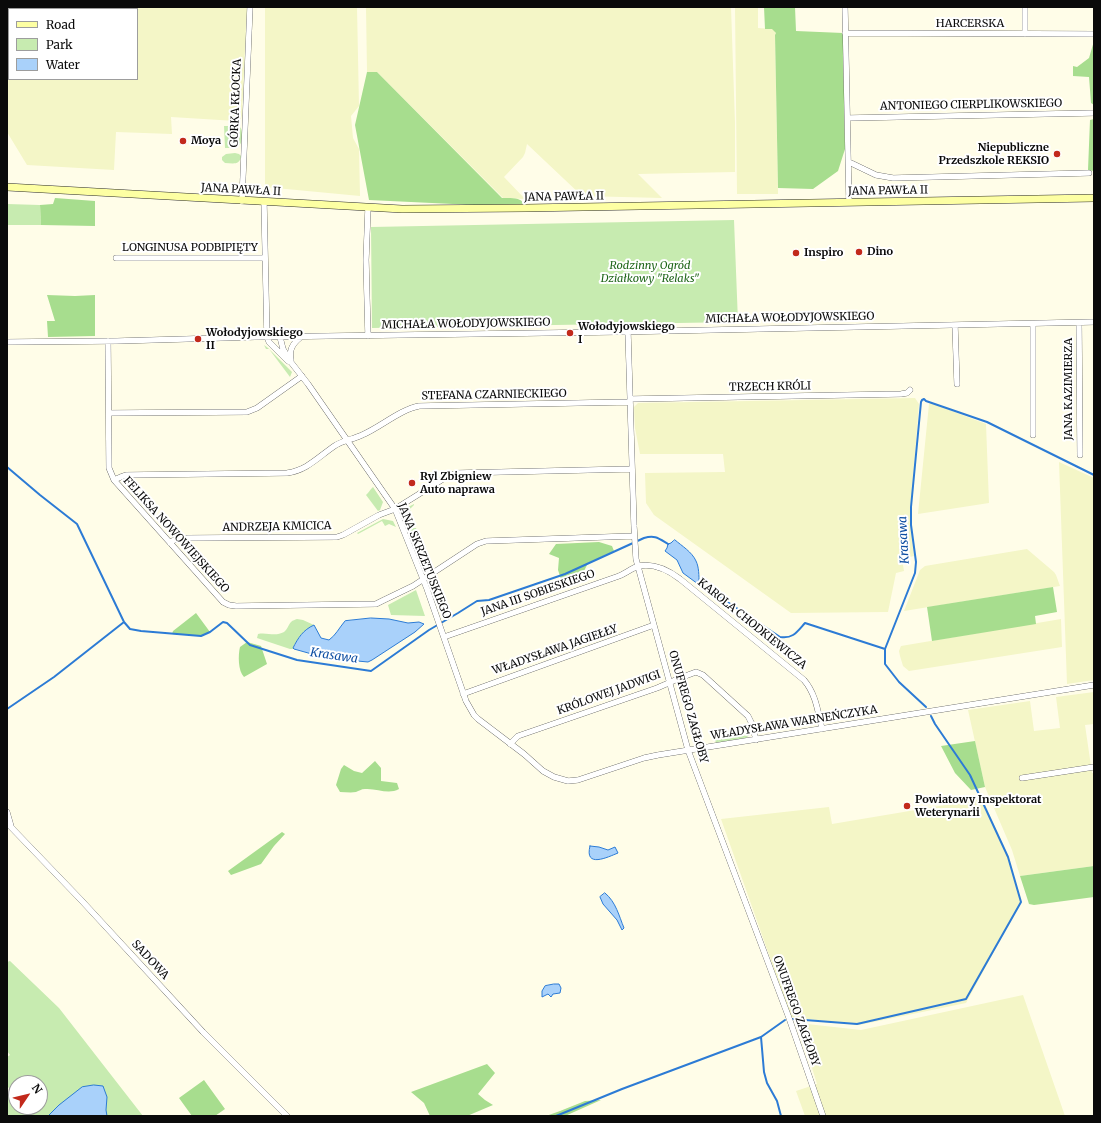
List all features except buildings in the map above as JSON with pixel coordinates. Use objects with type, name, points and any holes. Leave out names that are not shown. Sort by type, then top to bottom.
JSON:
[{"type":"main road","name":"JANA PAWŁA II","points":[[7,187],[402,209],[1094,198]]},
{"type":"street","name":"GÓRKA KŁOCKA","points":[[242,201],[250,7]]},
{"type":"street","points":[[845,7],[849,202]]},
{"type":"street","points":[[1025,7],[1025,34]]},
{"type":"street","name":"HARCERSKA","points":[[845,33],[1094,34]]},
{"type":"street","name":"ANTONIEGO CIERPLIKOWSKIEGO","points":[[848,118],[1094,113]]},
{"type":"street","points":[[848,163],[876,175],[893,178],[1089,174]]},
{"type":"street","points":[[264,202],[267,337]]},
{"type":"street","points":[[368,208],[366,260],[368,336]]},
{"type":"street","name":"LONGINUSA PODBIPIĘTY","points":[[116,258],[265,258]]},
{"type":"street","name":"MICHAŁA WOŁODYJOWSKIEGO","points":[[7,342],[628,332],[1094,322]]},
{"type":"street","name":"JANA KAZIMIERZA","points":[[1079,323],[1080,455]]},
{"type":"street","points":[[1032,324],[1033,435]]},
{"type":"street","points":[[955,325],[957,384]]},
{"type":"street","name":"ONUFREGO ZAGŁOBY","points":[[628,332],[636,557],[688,750],[789,1018],[823,1116]]},
{"type":"street","name":"JANA SKRZETUSKIEGO","points":[[267,337],[269,342],[294,366]]},
{"type":"street","name":"JANA SKRZETUSKIEGO","points":[[280,337],[283,349],[294,366],[395,509],[423,579],[464,694]]},
{"type":"street","points":[[294,366],[291,361],[290,352],[293,344],[302,337]]},
{"type":"street","name":"FELIKSA NOWOWIEJSKIEGO","points":[[108,341],[108,468],[114,480],[222,602],[229,605],[376,604],[413,586],[477,544],[486,541],[635,540]]},
{"type":"street","points":[[109,413],[247,412],[252,411],[302,376]]},
{"type":"street","name":"TRZECH KRÓLI","points":[[630,401],[901,394],[907,393],[910,390]]},
{"type":"street","name":"STEFANA CZARNIECKIEGO","points":[[114,480],[126,475],[297,472],[334,447],[347,440],[362,435],[410,408],[419,406],[630,401]]},
{"type":"street","name":"ANDRZEJA KMICICA","points":[[170,543],[174,540],[188,538],[343,536],[379,515],[395,509],[448,476],[457,473],[632,469]]},
{"type":"street","name":"KAROLA CHODKIEWICZA","points":[[639,567],[649,565],[663,568],[675,575],[804,680],[810,686],[813,694],[822,729]]},
{"type":"street","name":"JANA III SOBIESKIEGO","points":[[444,637],[619,576],[639,567]]},
{"type":"street","name":"WŁADYSŁAWA JAGIEŁŁY","points":[[464,694],[654,625]]},
{"type":"street","name":"KRÓLOWEJ JADWIGI","points":[[510,744],[518,736],[657,688],[693,673],[699,673],[748,716],[752,724],[756,740]]},
{"type":"street","name":"WŁADYSŁAWA WARNEŃCZYKA","points":[[464,694],[466,701],[478,719],[543,771],[554,777],[574,781],[644,758],[1094,685]]},
{"type":"street","points":[[1022,778],[1094,767]]},
{"type":"street","name":"SADOWA","points":[[7,812],[12,828],[203,1032],[287,1116]]},
{"type":"street","points":[[7,823],[12,828]]},
{"type":"green space","points":[[7,7],[247,7],[241,119],[236,121],[171,117],[172,134],[116,132],[114,170],[27,165],[7,132]]},
{"type":"green space","points":[[265,7],[357,7],[359,106],[351,116],[353,138],[359,149],[360,196],[265,187]]},
{"type":"green space","points":[[366,7],[731,7],[735,172],[638,174],[662,198],[582,196],[527,144],[523,157],[504,177],[525,199],[503,198],[377,72],[367,72]]},
{"type":"green space","points":[[735,7],[758,7],[758,28],[773,29],[776,33],[778,194],[737,194]]},
{"type":"green space","points":[[764,7],[795,7],[796,31],[843,33],[845,149],[838,171],[813,189],[778,188],[776,33],[772,29],[765,29]]},
{"type":"green space","points":[[1094,41],[1094,105],[1091,103],[1089,77],[1073,76],[1073,66],[1077,67],[1089,58]]},
{"type":"green space","points":[[367,72],[377,72],[502,198],[518,199],[526,205],[495,206],[369,200],[355,125]]},
{"type":"green space","points":[[1094,119],[1094,171],[1088,170],[1090,120]]},
{"type":"green space","points":[[224,126],[237,126],[241,128],[242,138],[239,146],[234,148],[225,148]]},
{"type":"green space","points":[[235,153],[241,156],[237,163],[225,163],[222,160],[222,157],[226,154]]},
{"type":"green space","points":[[55,198],[95,201],[95,226],[41,225],[40,205],[53,204]]},
{"type":"green space","points":[[7,204],[40,205],[41,225],[7,225]]},
{"type":"green space","name":"Rodzinny Ogród Działkowy \"Relaks\"","points":[[734,220],[738,322],[372,328],[371,227]]},
{"type":"green space","points":[[47,295],[95,295],[95,336],[48,337],[47,321],[55,321]]},
{"type":"green space","points":[[269,349],[292,372],[290,377]]},
{"type":"green space","points":[[915,398],[919,404],[910,518],[914,556],[902,559],[904,571],[896,573],[888,612],[791,613],[654,515],[646,503],[645,473],[725,472],[723,454],[640,454],[635,428],[634,407],[638,403]]},
{"type":"green space","points":[[931,403],[986,424],[989,503],[918,514],[929,404]]},
{"type":"green space","points":[[1059,462],[1094,478],[1094,680],[1067,684]]},
{"type":"green space","points":[[373,487],[383,502],[380,510],[378,511],[366,495]]},
{"type":"green space","points":[[414,504],[410,509],[412,517],[405,521],[403,517],[408,507]]},
{"type":"green space","points":[[383,519],[393,521],[396,527],[389,524],[385,526],[382,521],[358,534],[357,533]]},
{"type":"green space","points":[[416,528],[421,543],[415,545],[409,530]]},
{"type":"green space","points":[[599,542],[612,546],[614,551],[588,563],[584,571],[561,579],[558,570],[559,558],[549,554],[556,544]]},
{"type":"green space","points":[[1027,549],[1054,572],[1060,586],[904,611],[920,570],[925,566]]},
{"type":"green space","points":[[1053,587],[1057,612],[1035,616],[1036,624],[932,641],[927,607]]},
{"type":"green space","points":[[416,590],[425,616],[391,615],[388,605]]},
{"type":"green space","points":[[196,613],[210,632],[201,636],[172,634],[173,631]]},
{"type":"green space","points":[[297,619],[314,625],[301,635],[293,648],[294,649],[257,638],[258,634],[277,634],[284,632],[293,620]]},
{"type":"green space","points":[[1061,619],[1062,647],[909,671],[903,666],[900,656],[899,651],[901,646]]},
{"type":"green space","points":[[247,642],[261,646],[267,664],[244,677],[239,663],[239,654],[240,647]]},
{"type":"green space","points":[[1094,692],[1094,724],[1085,725],[1092,773],[1094,773],[1094,866],[1020,876],[1012,850],[985,787],[968,710],[1030,701],[1034,731],[1060,728],[1056,697]]},
{"type":"green space","points":[[749,735],[746,738],[716,743],[715,740]]},
{"type":"green space","points":[[975,741],[985,787],[971,790],[955,773],[941,746]]},
{"type":"green space","points":[[375,761],[381,768],[381,781],[397,783],[399,789],[395,791],[387,791],[362,789],[356,792],[340,792],[336,785],[341,769],[344,765],[354,771],[362,773]]},
{"type":"green space","points":[[981,799],[1008,857],[1021,902],[966,1003],[859,1025],[791,1017],[721,819],[829,807],[832,824]]},
{"type":"green space","points":[[282,832],[285,834],[261,864],[231,875],[228,871]]},
{"type":"green space","points":[[1094,866],[1094,897],[1034,905],[1029,904],[1020,876]]},
{"type":"green space","points":[[10,961],[59,1008],[143,1116],[7,1116],[8,1096],[8,1115],[48,1115],[48,1075],[8,1075],[8,1087],[7,1057],[10,1055],[7,1051],[7,962]]},
{"type":"green space","points":[[1023,995],[1065,1116],[805,1116],[796,1091],[817,1084],[798,1023],[861,1030]]},
{"type":"green space","points":[[487,1064],[495,1073],[478,1094],[493,1105],[467,1116],[430,1116],[424,1103],[411,1092]]},
{"type":"green space","points":[[204,1080],[225,1109],[215,1116],[192,1116],[179,1098]]},
{"type":"green space","points":[[601,1100],[565,1116],[546,1116],[585,1101]]},
{"type":"water","points":[[675,540],[689,552],[696,561],[699,572],[698,584],[683,573],[677,560],[665,551],[668,544]]},
{"type":"water","points":[[371,618],[389,619],[408,623],[419,622],[424,624],[415,632],[368,662],[326,658],[293,648],[301,635],[314,625],[321,638],[329,640],[336,634],[345,621]]},
{"type":"water","points":[[590,846],[608,850],[615,847],[618,853],[603,859],[594,859],[590,857]]},
{"type":"water","points":[[605,893],[617,909],[624,928],[622,930],[617,920],[603,904],[600,897]]},
{"type":"water","points":[[559,984],[561,988],[560,993],[553,994],[551,997],[548,994],[542,997],[542,991],[545,986]]},
{"type":"water","points":[[94,1085],[103,1086],[107,1097],[107,1116],[48,1116],[59,1105],[82,1087]]},
{"type":"waterway","name":"Krasawa","points":[[699,583],[780,637],[792,636],[805,623],[885,649],[915,573],[916,562],[911,525],[911,507],[921,402],[924,399],[987,422],[1094,475]]},
{"type":"waterway","name":"Krasawa","points":[[7,467],[77,524],[124,622],[130,629],[201,636],[210,632],[223,622],[227,623],[250,645],[297,660],[371,671],[429,630],[477,601],[489,600],[565,574],[644,538],[656,538],[668,544]]},
{"type":"waterway","name":"Krasawa","points":[[7,709],[54,677],[124,622]]},
{"type":"waterway","points":[[885,649],[885,664],[899,682],[926,707]]},
{"type":"waterway","points":[[792,1019],[857,1024],[966,999],[1021,902],[1008,857],[970,775],[931,716]]},
{"type":"waterway","points":[[781,1116],[777,1101],[767,1083],[764,1072],[761,1037],[785,1020]]},
{"type":"waterway","points":[[556,1116],[622,1089],[761,1037]]},
{"type":"place","name":"Moya","points":[[183,141]]},
{"type":"place","name":"Niepubliczne Przedszkole REKSIO","points":[[1057,154]]},
{"type":"place","name":"Dino","points":[[859,252]]},
{"type":"place","name":"Inspiro","points":[[796,253]]},
{"type":"place","name":"Wołodyjowskiego I","points":[[570,333]]},
{"type":"place","name":"Wołodyjowskiego II","points":[[198,339]]},
{"type":"place","name":"Ryl Zbigniew Auto naprawa","points":[[412,483]]},
{"type":"place","name":"Powiatowy Inspektorat Weterynarii","points":[[907,806]]}]
